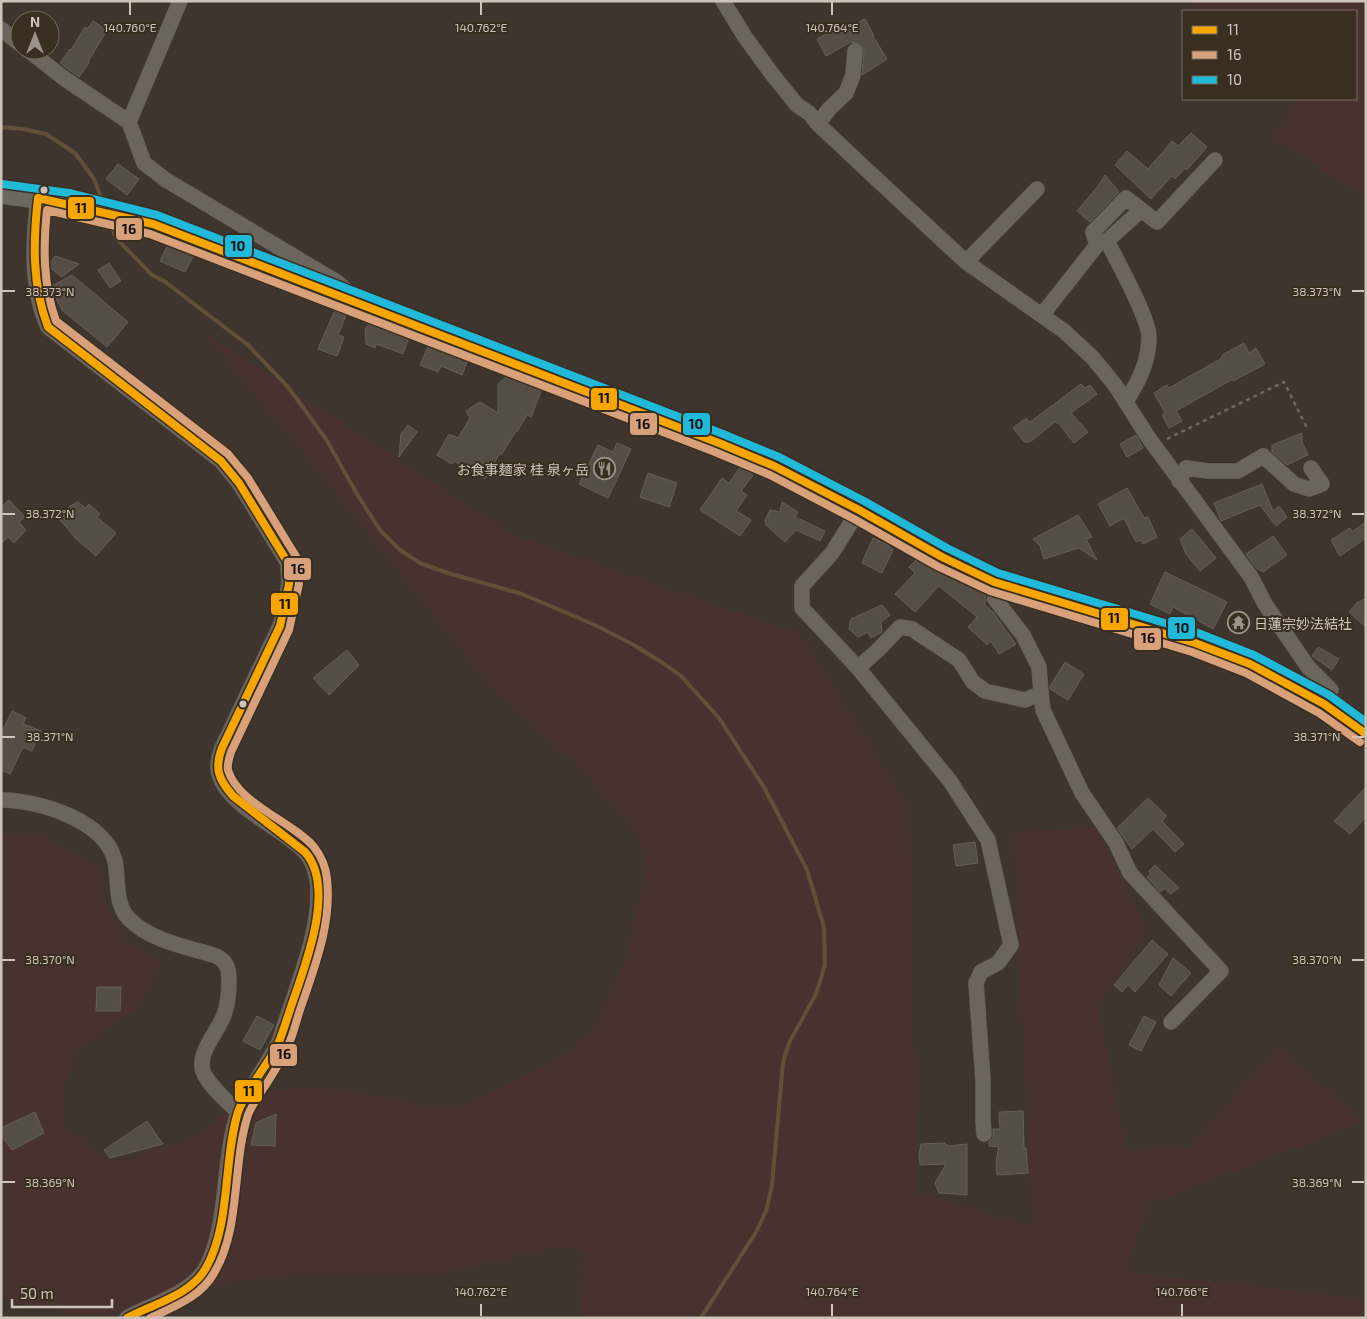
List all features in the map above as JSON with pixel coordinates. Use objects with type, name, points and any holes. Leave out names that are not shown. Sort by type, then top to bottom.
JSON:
[{"type":"main road","points":[[1,194],[67,203],[153,224],[720,443],[774,466],[859,510],[942,557],[994,582],[1195,643],[1257,668],[1324,704],[1366,734]]},
{"type":"street","points":[[129,122],[180,1]]},
{"type":"street","points":[[724,1],[745,38],[797,105],[809,112],[818,124],[966,262],[1064,331],[1093,358],[1126,401],[1148,437],[1179,481],[1251,578],[1262,598],[1308,667],[1330,690],[1324,704]]},
{"type":"street","points":[[818,124],[829,109],[846,93],[853,75],[855,51]]},
{"type":"street","points":[[40,60],[64,79],[129,122],[144,163],[166,180],[338,282],[364,306]]},
{"type":"street","points":[[1042,315],[1097,245],[1093,232],[1126,198],[1156,222],[1215,160]]},
{"type":"street","points":[[966,262],[1037,189]]},
{"type":"street","points":[[38,198],[35,228],[35,276],[40,310],[48,327],[221,461],[239,483],[288,563],[289,584],[280,626],[222,748],[218,760],[218,772],[228,791],[248,809],[305,852],[315,869],[318,889],[317,904],[308,948],[283,1032],[269,1060],[238,1112],[230,1147],[218,1233],[205,1269],[191,1284],[176,1294],[159,1304],[127,1318]]},
{"type":"street","points":[[1126,401],[1135,389],[1147,360],[1149,335],[1140,310],[1107,241],[1141,210]]},
{"type":"street","points":[[1179,481],[1186,468],[1208,471],[1238,470],[1263,456],[1294,484],[1309,489],[1322,484],[1311,468]]},
{"type":"street","points":[[859,510],[832,553],[802,586],[802,608],[858,668],[950,781],[988,840],[1011,945],[998,963],[981,972],[976,983],[983,1080],[982,1121],[984,1134]]},
{"type":"street","points":[[994,582],[995,599],[1023,635],[1039,667],[1043,710],[1082,793],[1116,843],[1130,873],[1220,971],[1170,1022]]},
{"type":"street","points":[[858,668],[900,626],[912,629],[958,660],[973,682],[985,691],[1025,700],[1041,693]]},
{"type":"street","points":[[1,800],[27,802],[50,808],[70,816],[96,831],[104,839],[112,853],[117,871],[120,902],[128,918],[148,933],[216,956],[226,964],[229,974],[228,1003],[218,1030],[204,1053],[202,1060],[203,1070],[212,1084],[238,1112]]},
{"type":"path","points":[[1155,445],[1284,382],[1307,428]]},
{"type":"shaded area","points":[[1185,1],[1366,1],[1366,199],[1274,137],[1298,100],[1357,100],[1357,10],[1199,10]]},
{"type":"shaded area","points":[[202,331],[514,535],[800,634],[910,810],[916,1192],[1032,1226],[1013,832],[1097,828],[1147,929],[1098,1005],[1125,1148],[1187,1149],[1279,1047],[1364,1122],[1149,1204],[1125,1272],[1360,1298],[1366,1301],[1366,1318],[580,1318],[583,1252],[571,1248],[550,1248],[447,1273],[294,1273],[207,1286],[137,1311],[79,1315],[17,1303],[1,1295],[1,833],[44,836],[98,866],[106,904],[124,940],[162,960],[136,1009],[76,1051],[63,1092],[64,1125],[109,1162],[187,1141],[221,1116],[270,1091],[311,1087],[349,1091],[440,1108],[469,1103],[555,1062],[597,1024],[625,962],[646,871],[638,834],[584,772],[497,694],[306,455]]},
{"type":"building","points":[[865,19],[887,59],[862,75],[864,51],[861,44],[851,42],[826,56],[817,39],[841,26],[844,30]]},
{"type":"building","points":[[93,21],[107,30],[79,77],[60,63],[71,50],[85,27],[87,29]]},
{"type":"building","points":[[1191,133],[1207,147],[1187,170],[1185,168],[1175,179],[1172,176],[1151,199],[1115,165],[1127,151],[1148,169],[1172,141],[1178,146]]},
{"type":"building","points":[[118,164],[139,179],[127,195],[106,179]]},
{"type":"building","points":[[1105,175],[1119,192],[1090,222],[1077,211]]},
{"type":"building","points":[[169,242],[194,254],[185,272],[160,261]]},
{"type":"building","points":[[55,256],[79,264],[62,277],[48,266]]},
{"type":"building","points":[[109,263],[121,281],[110,288],[98,270]]},
{"type":"building","points":[[72,275],[128,322],[107,347],[62,310],[50,287]]},
{"type":"building","points":[[336,308],[347,313],[338,335],[344,337],[337,356],[318,349]]},
{"type":"building","points":[[372,321],[410,335],[403,354],[376,344],[375,348],[366,344],[365,329]]},
{"type":"building","points":[[1244,343],[1249,353],[1256,348],[1265,364],[1233,381],[1233,379],[1176,411],[1182,421],[1169,428],[1162,415],[1165,413],[1154,393],[1167,385],[1169,388],[1222,358],[1222,355]]},
{"type":"building","points":[[429,344],[468,360],[462,375],[441,366],[438,372],[420,365]]},
{"type":"building","points":[[508,375],[542,389],[531,417],[527,415],[502,454],[500,453],[485,479],[454,461],[452,464],[437,455],[449,434],[458,438],[470,418],[466,411],[480,402],[498,413],[498,384]]},
{"type":"building","points":[[1081,384],[1085,388],[1090,385],[1097,394],[1071,413],[1088,432],[1074,443],[1058,423],[1055,422],[1030,442],[1024,442],[1013,428],[1026,418],[1030,422]]},
{"type":"building","points":[[408,425],[417,432],[399,457],[401,434]]},
{"type":"building","points":[[1302,433],[1302,442],[1308,455],[1287,465],[1272,452],[1272,445]]},
{"type":"building","points":[[1136,435],[1143,448],[1127,457],[1120,444]]},
{"type":"building","points":[[617,443],[631,449],[608,498],[579,484],[598,445],[613,452]]},
{"type":"building","points":[[741,466],[753,475],[741,491],[747,495],[736,511],[751,520],[740,536],[700,510],[722,478],[729,483]]},
{"type":"building","points":[[648,473],[677,483],[669,507],[640,497]]},
{"type":"building","points":[[1262,484],[1273,511],[1279,506],[1287,517],[1276,526],[1260,505],[1221,521],[1214,503]]},
{"type":"building","points":[[1127,488],[1144,518],[1148,517],[1157,537],[1143,544],[1141,540],[1136,542],[1124,518],[1110,526],[1098,504]]},
{"type":"building","points":[[9,500],[25,517],[19,522],[26,530],[14,543],[8,537],[1,544],[1,507]]},
{"type":"building","points":[[78,502],[85,508],[89,504],[100,514],[97,517],[116,533],[96,556],[76,539],[60,520],[70,506]]},
{"type":"building","points":[[782,502],[798,512],[795,517],[825,531],[820,541],[796,530],[785,542],[766,525],[765,520],[770,510],[780,512]]},
{"type":"building","points":[[1078,515],[1092,537],[1086,539],[1097,560],[1079,548],[1044,559],[1040,546],[1033,539]]},
{"type":"building","points":[[1366,522],[1366,538],[1340,556],[1331,540],[1350,528],[1352,532]]},
{"type":"building","points":[[1192,529],[1216,558],[1200,571],[1186,554],[1180,539]]},
{"type":"building","points":[[1273,536],[1287,555],[1263,572],[1256,568],[1246,554]]},
{"type":"building","points":[[873,538],[888,545],[893,550],[882,573],[862,563]]},
{"type":"building","points":[[917,559],[963,582],[965,580],[971,583],[985,595],[986,601],[984,604],[993,612],[1016,644],[999,654],[991,641],[987,645],[968,627],[977,617],[939,586],[915,612],[895,594],[915,573],[909,567]]},
{"type":"building","points":[[1165,572],[1227,602],[1213,629],[1173,607],[1170,614],[1150,604]]},
{"type":"building","points":[[1366,598],[1366,627],[1349,612],[1357,603]]},
{"type":"building","points":[[882,605],[890,615],[881,622],[882,632],[871,638],[868,632],[858,637],[849,629],[851,619]]},
{"type":"building","points":[[1318,647],[1339,659],[1332,670],[1312,656]]},
{"type":"building","points":[[347,650],[359,665],[329,695],[313,678]]},
{"type":"building","points":[[1065,662],[1084,674],[1068,700],[1050,689]]},
{"type":"building","points":[[12,711],[26,718],[23,724],[41,731],[32,751],[23,747],[10,774],[1,770],[1,734]]},
{"type":"building","points":[[1366,787],[1366,817],[1350,834],[1334,821]]},
{"type":"building","points":[[1148,798],[1167,816],[1162,821],[1184,844],[1175,852],[1153,829],[1132,849],[1117,828]]},
{"type":"building","points":[[975,842],[978,863],[956,866],[953,845]]},
{"type":"building","points":[[1155,865],[1179,888],[1170,894],[1165,888],[1160,892],[1147,877],[1151,874],[1149,871]]},
{"type":"building","points":[[1152,940],[1168,954],[1135,992],[1128,985],[1122,992],[1114,985]]},
{"type":"building","points":[[1173,958],[1191,973],[1171,996],[1159,985]]},
{"type":"building","points":[[97,987],[121,987],[120,1011],[96,1011]]},
{"type":"building","points":[[257,1016],[274,1025],[260,1050],[243,1041]]},
{"type":"building","points":[[1144,1016],[1156,1022],[1141,1051],[1129,1045]]},
{"type":"building","points":[[1023,1111],[1024,1148],[1026,1148],[1028,1173],[997,1175],[996,1161],[999,1147],[989,1146],[989,1142],[993,1138],[993,1129],[1000,1129],[999,1112]]},
{"type":"building","points":[[35,1112],[44,1133],[12,1150],[1,1135],[1,1128]]},
{"type":"building","points":[[276,1114],[275,1146],[251,1145],[256,1123]]},
{"type":"building","points":[[147,1121],[163,1144],[110,1158],[104,1150]]},
{"type":"building","points":[[945,1143],[948,1146],[967,1144],[967,1195],[939,1193],[935,1183],[946,1164],[920,1165],[921,1144]]},
{"type":"waterway","points":[[1,127],[46,134],[75,153],[94,179],[104,205]]},
{"type":"waterway","points":[[109,219],[116,238],[152,275],[164,281],[248,345],[288,387],[326,439],[380,530],[400,550],[420,563],[522,594],[595,625],[663,663],[681,676],[719,718],[765,789],[807,870],[824,927],[825,965],[816,994],[790,1041],[783,1062],[772,1185],[766,1211],[756,1232],[701,1318]]},
{"type":"transit line","name":"10","points":[[2,184],[69,193],[157,215],[723,434],[779,457],[864,501],[947,548],[998,573],[1198,633],[1254,655],[1329,695],[1366,722]]},
{"type":"transit line","name":"11","points":[[127,1318],[171,1298],[191,1285],[206,1268],[214,1251],[223,1212],[230,1151],[238,1112],[246,1095],[273,1053],[282,1033],[311,946],[316,925],[318,885],[314,867],[305,852],[233,796],[224,785],[218,768],[222,748],[280,626],[289,584],[288,563],[239,483],[221,461],[48,327],[36,279],[35,231],[38,198],[153,224],[719,443],[774,466],[859,510],[942,557],[994,582],[1195,643],[1250,664],[1324,704],[1366,734]]},
{"type":"transit line","name":"16","points":[[150,1318],[186,1300],[202,1289],[214,1273],[223,1256],[232,1217],[243,1134],[248,1115],[280,1061],[293,1034],[317,960],[325,928],[328,895],[327,879],[323,862],[314,847],[305,838],[266,812],[242,792],[233,782],[228,770],[231,752],[289,630],[299,584],[297,558],[248,478],[228,454],[56,321],[46,280],[45,238],[47,210],[150,234],[715,452],[770,475],[854,519],[937,566],[990,591],[1192,652],[1246,673],[1319,713],[1360,742]]},
{"type":"place","name":"お食事麺家 桂 泉ヶ岳","points":[[605,469]]},
{"type":"place","name":"日蓮宗妙法結社","points":[[1238,623]]}]
